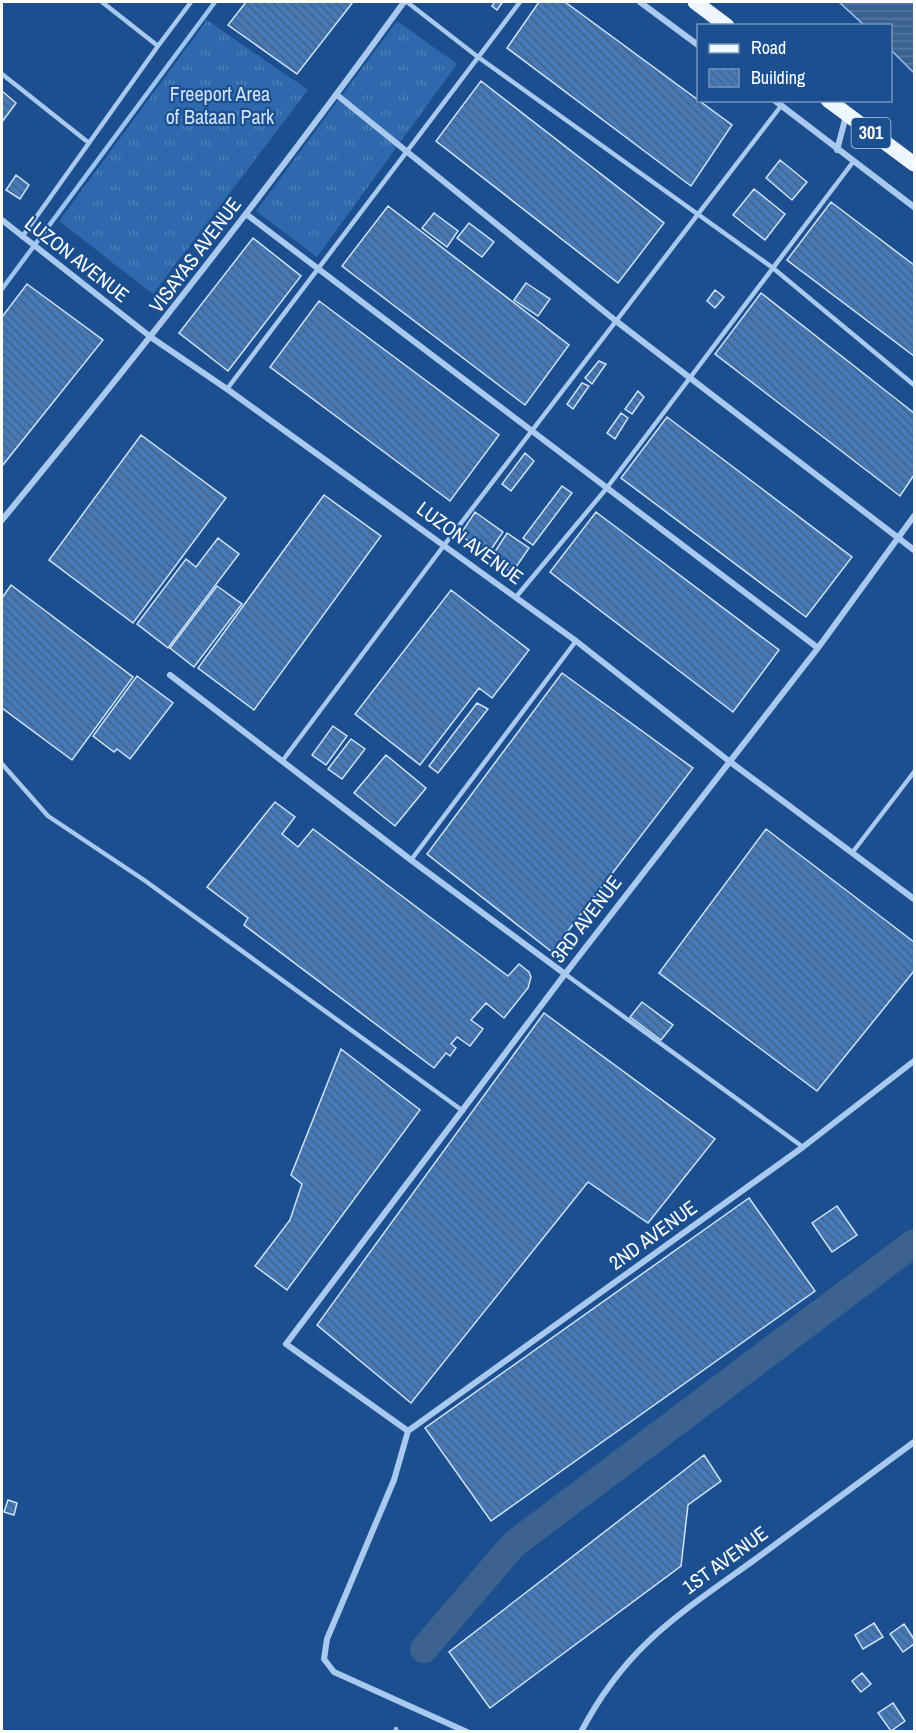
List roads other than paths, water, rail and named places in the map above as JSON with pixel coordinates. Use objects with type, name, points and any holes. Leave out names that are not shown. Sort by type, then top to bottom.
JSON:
[{"type":"main road","points":[[695,2],[724,24]]},
{"type":"main road","name":"301","points":[[830,102],[915,164]]},
{"type":"street","name":"VISAYAS AVENUE","points":[[2,520],[152,338],[406,2]]},
{"type":"street","points":[[640,2],[697,44]]},
{"type":"street","points":[[337,95],[616,321],[915,550]]},
{"type":"street","points":[[776,102],[915,207]]},
{"type":"street","points":[[837,150],[846,115]]},
{"type":"street","points":[[246,214],[818,648]]},
{"type":"street","name":"LUZON AVENUE","points":[[2,220],[152,338],[445,544],[576,641],[729,761],[915,899]]},
{"type":"street","name":"3RD AVENUE","points":[[408,1431],[286,1344],[565,974],[818,648],[915,516]]},
{"type":"street","points":[[170,675],[411,860],[565,974]]},
{"type":"street","name":"2ND AVENUE","points":[[408,1431],[803,1147],[915,1061]]},
{"type":"street","points":[[408,1431],[394,1480],[327,1639],[324,1659],[334,1672],[467,1731]]},
{"type":"street","name":"1ST AVENUE","points":[[581,1731],[598,1698],[629,1658],[670,1620],[915,1442]]},
{"type":"lane","points":[[102,2],[158,46]]},
{"type":"lane","points":[[22,237],[191,2]]},
{"type":"lane","points":[[406,2],[478,57],[773,268],[915,385]]},
{"type":"lane","points":[[227,389],[520,2]]},
{"type":"lane","points":[[2,74],[89,143]]},
{"type":"lane","points":[[283,760],[445,544],[781,106]]},
{"type":"lane","points":[[516,597],[606,489],[692,378],[853,162]]},
{"type":"lane","points":[[411,860],[576,641]]},
{"type":"lane","points":[[2,764],[48,816],[144,880],[463,1111]]},
{"type":"lane","points":[[852,853],[915,772]]},
{"type":"lane","points":[[565,974],[803,1147]]},
{"type":"waterway","points":[[2,289],[215,2]]},
{"type":"waterway","points":[[424,1649],[514,1544],[914,1243]]},
{"type":"park label","name":"Freeport Area of Bataan Park","points":[[220,106]]}]
